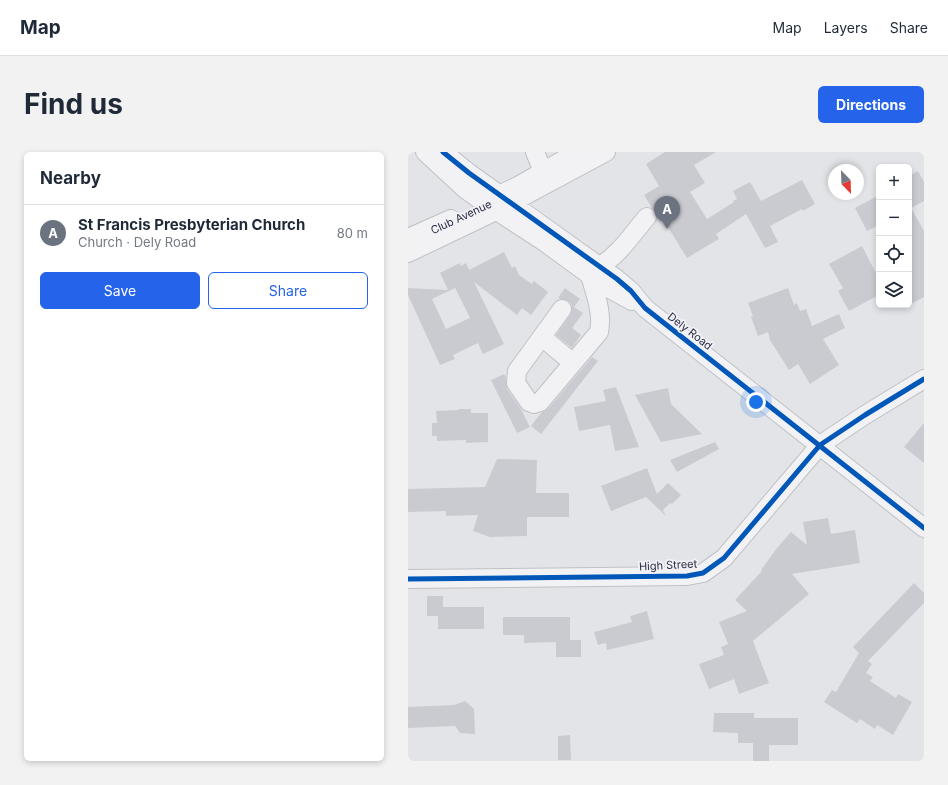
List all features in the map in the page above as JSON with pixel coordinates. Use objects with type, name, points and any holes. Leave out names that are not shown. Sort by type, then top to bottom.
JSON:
[{"type":"street","name":"Dely Road","points":[[425,152],[465,189],[497,203],[595,270],[631,292],[645,308],[924,528]]},
{"type":"street","name":"Dely Road","points":[[443,152],[470,173],[497,203]]},
{"type":"street","points":[[535,152],[545,177]]},
{"type":"street","name":"Club Avenue","points":[[545,177],[577,152]]},
{"type":"street","name":"Club Avenue","points":[[408,252],[545,177],[606,152]]},
{"type":"street","name":"Club Avenue","points":[[408,238],[464,213],[497,203]]},
{"type":"street","points":[[562,309],[517,371],[516,383],[529,402],[534,404],[540,402],[599,332],[601,321],[595,270],[618,252],[647,217]]},
{"type":"street","points":[[542,337],[573,363]]},
{"type":"street","name":"High Street","points":[[408,579],[687,576],[703,573],[724,558],[820,445],[865,415],[924,379]]},
{"type":"building","points":[[665,152],[716,152],[694,165],[705,183],[690,192],[707,219],[734,202],[733,201],[737,199],[733,191],[750,182],[761,201],[802,180],[815,204],[803,211],[802,209],[770,226],[778,242],[765,248],[746,214],[716,234],[719,239],[687,258],[658,211],[656,212],[652,208],[644,195],[659,186],[646,164]]},
{"type":"building","points":[[918,171],[924,182],[924,201],[912,207],[912,200],[912,174]]},
{"type":"building","points":[[876,197],[876,226],[867,231],[855,208]]},
{"type":"building","points":[[912,210],[924,231],[924,297],[912,303]]},
{"type":"building","points":[[862,246],[876,273],[876,297],[849,311],[838,291],[843,288],[829,264]]},
{"type":"building","points":[[504,252],[512,268],[515,266],[519,275],[532,284],[534,281],[548,292],[531,315],[522,308],[517,315],[474,282],[504,344],[483,354],[478,343],[453,355],[455,359],[440,365],[408,295],[408,288],[448,290],[440,273],[460,263],[461,266],[466,263],[469,270]],"holes":[[[455,288],[470,318],[446,329],[432,299]]]},
{"type":"building","points":[[565,288],[580,299],[574,307],[583,313],[572,328],[581,335],[572,348],[556,335],[572,310],[572,305],[568,301],[558,298]]},
{"type":"building","points":[[788,288],[794,305],[797,303],[800,311],[806,309],[812,326],[839,314],[845,328],[823,339],[839,365],[810,384],[798,364],[789,370],[770,340],[768,332],[758,336],[751,317],[753,316],[748,303]]},
{"type":"building","points":[[592,357],[598,361],[541,434],[531,426],[542,412],[548,409]]},
{"type":"building","points":[[504,374],[506,377],[507,389],[521,409],[530,427],[517,433],[491,380]]},
{"type":"building","points":[[616,387],[639,447],[615,451],[610,425],[579,431],[574,407],[606,401],[603,390]]},
{"type":"building","points":[[668,388],[671,404],[702,434],[661,442],[635,395]]},
{"type":"building","points":[[471,409],[471,413],[488,413],[488,442],[466,443],[466,440],[437,441],[437,436],[432,436],[432,423],[437,423],[436,411]]},
{"type":"building","points":[[924,423],[924,463],[904,447]]},
{"type":"building","points":[[715,442],[719,449],[677,472],[670,460]]},
{"type":"building","points":[[497,459],[537,460],[536,493],[569,493],[569,517],[527,517],[527,536],[490,537],[473,531],[478,515],[446,516],[446,511],[408,512],[408,489],[485,487]]},
{"type":"building","points":[[647,468],[657,494],[668,483],[681,495],[663,510],[666,516],[646,497],[611,511],[601,486]]},
{"type":"building","points":[[828,518],[831,534],[855,530],[860,563],[792,574],[809,594],[753,641],[769,683],[739,694],[734,679],[709,689],[699,664],[724,655],[721,647],[728,644],[719,622],[747,611],[735,600],[762,571],[761,570],[777,548],[791,532],[807,545],[803,522]]},
{"type":"building","points":[[914,583],[924,593],[924,603],[868,661],[872,664],[866,673],[873,677],[870,681],[896,698],[898,694],[912,702],[893,735],[877,725],[875,729],[860,719],[857,723],[824,702],[832,690],[836,692],[859,653],[853,647]]},
{"type":"building","points":[[427,596],[443,596],[443,607],[484,607],[484,629],[438,629],[438,616],[427,616]]},
{"type":"building","points":[[647,611],[654,639],[607,650],[606,643],[598,645],[594,632],[632,622],[630,616]]},
{"type":"building","points":[[503,617],[570,617],[570,640],[581,640],[581,657],[556,657],[556,642],[524,643],[524,635],[503,635]]},
{"type":"building","points":[[465,701],[474,709],[475,734],[460,733],[455,726],[408,728],[408,707],[454,705]]},
{"type":"building","points":[[714,713],[754,713],[754,718],[798,718],[798,745],[769,745],[769,761],[753,761],[753,743],[738,743],[738,733],[713,732]]},
{"type":"building","points":[[570,735],[571,760],[558,760],[558,736]]},
{"type":"cycle path","points":[[443,152],[469,173],[617,279],[631,291],[645,308],[924,528]]},
{"type":"cycle path","points":[[408,579],[687,576],[703,573],[724,558],[820,445],[865,415],[924,379]]},
{"type":"place","name":"St Francis Presbyterian Church","points":[[667,229]]}]
